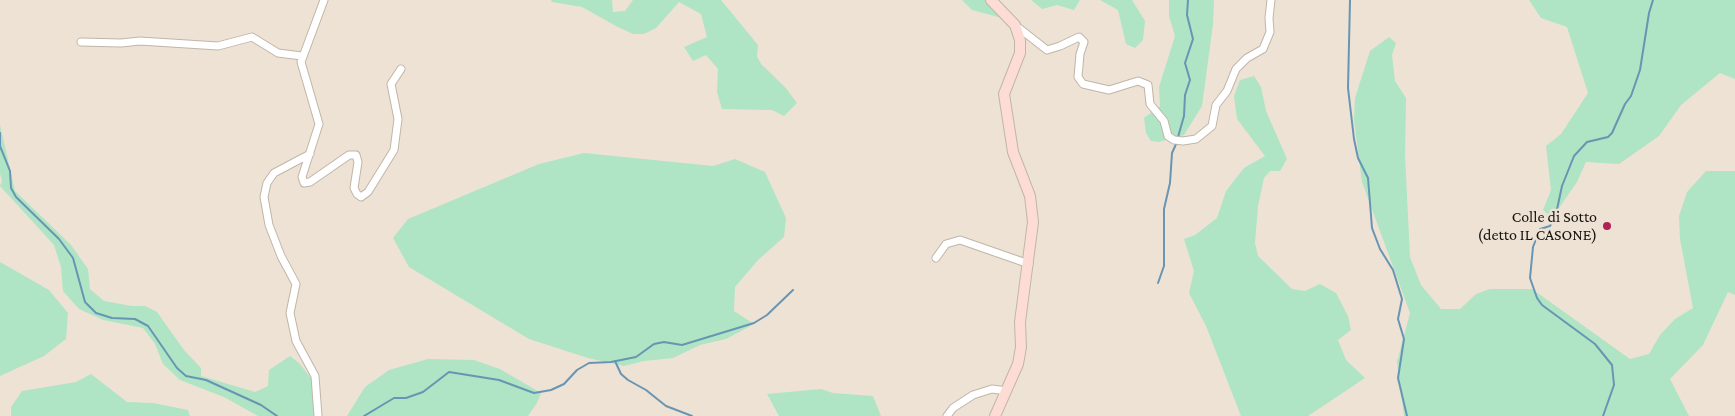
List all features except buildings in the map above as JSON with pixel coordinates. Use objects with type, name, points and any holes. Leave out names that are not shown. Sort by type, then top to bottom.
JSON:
[{"type":"street","points":[[324,0],[301,62],[319,124],[302,177],[304,183],[310,182],[349,156],[356,155],[358,162],[354,188],[361,197],[368,192],[394,150],[398,119],[391,84],[401,69]]},
{"type":"street","points":[[991,0],[1014,25],[1047,50],[1079,37],[1084,42],[1080,54],[1078,77],[1083,84],[1109,90],[1138,80],[1148,85],[1150,104],[1164,121],[1168,136],[1174,140],[1184,141],[1196,139],[1212,126],[1216,105],[1227,91],[1236,69],[1247,58],[1263,50],[1270,32],[1271,0]]},
{"type":"street","points":[[995,416],[1018,364],[1021,347],[1020,322],[1033,222],[1030,196],[1013,152],[1004,94],[1020,53],[1020,40],[1014,25]]},
{"type":"street","points":[[81,42],[121,43],[140,40],[218,46],[252,37],[278,53],[302,56]]},
{"type":"street","points":[[310,154],[274,172],[267,183],[264,197],[269,225],[281,256],[296,284],[290,313],[296,341],[315,376],[318,416]]},
{"type":"street","points":[[936,258],[946,244],[960,240],[1029,264]]},
{"type":"street","points":[[947,416],[953,408],[973,395],[992,389],[1007,391]]},
{"type":"green space","points":[[551,0],[612,0],[613,12],[625,11],[633,0],[721,0],[758,45],[757,56],[761,64],[785,87],[797,103],[784,116],[772,110],[722,109],[717,92],[718,69],[706,55],[693,61],[684,47],[707,37],[701,14],[679,2],[656,28],[644,34],[633,34],[582,7],[552,2]]},
{"type":"green space","points":[[962,0],[991,0],[1002,18],[972,10]]},
{"type":"green space","points":[[1031,0],[1080,0],[1074,10],[1057,5],[1042,9]]},
{"type":"green space","points":[[1100,0],[1132,0],[1145,21],[1143,40],[1135,48],[1126,44],[1118,10]]},
{"type":"green space","points":[[1169,0],[1214,0],[1213,24],[1202,106],[1184,135],[1159,142],[1151,141],[1146,133],[1144,118],[1160,106],[1159,87],[1175,36],[1169,16]]},
{"type":"green space","points":[[1529,0],[1735,0],[1735,79],[1720,73],[1681,105],[1659,136],[1619,164],[1586,162],[1577,182],[1552,218],[1543,210],[1551,190],[1546,146],[1561,134],[1588,93],[1567,27],[1541,18]]},
{"type":"green space","points":[[1389,37],[1396,43],[1392,55],[1395,81],[1406,98],[1405,155],[1410,257],[1421,285],[1441,309],[1460,309],[1476,294],[1490,289],[1532,289],[1630,359],[1649,354],[1660,335],[1675,319],[1693,308],[1680,239],[1679,216],[1687,192],[1706,171],[1735,171],[1735,295],[1728,292],[1703,345],[1670,379],[1689,416],[1404,416],[1397,362],[1410,313],[1362,182],[1354,120],[1355,98],[1370,51]]},
{"type":"green space","points":[[1254,76],[1261,87],[1266,111],[1287,159],[1280,171],[1270,171],[1264,178],[1258,206],[1255,243],[1258,256],[1292,289],[1305,291],[1320,284],[1336,293],[1348,316],[1351,330],[1338,340],[1346,360],[1365,378],[1308,416],[1241,416],[1206,326],[1189,293],[1194,271],[1184,239],[1195,235],[1217,218],[1226,191],[1244,168],[1265,156],[1237,119],[1234,96],[1240,80]]},
{"type":"green space","points":[[0,125],[15,191],[71,245],[88,269],[90,289],[104,301],[132,306],[145,306],[157,312],[184,350],[201,368],[201,376],[255,392],[268,386],[269,370],[290,356],[299,363],[314,382],[316,416],[258,416],[224,397],[180,380],[163,364],[155,344],[143,328],[103,320],[79,309],[63,291],[61,267],[54,245],[0,186],[2,181],[0,173]]},
{"type":"green space","points":[[584,153],[713,166],[735,159],[765,172],[786,218],[784,237],[758,260],[735,287],[734,311],[754,324],[726,339],[700,345],[673,358],[644,361],[624,366],[588,358],[529,339],[409,267],[393,238],[408,219],[539,164]]},
{"type":"green space","points":[[0,262],[49,290],[68,313],[66,339],[44,356],[0,376]]},
{"type":"green space","points":[[428,359],[474,360],[500,369],[541,393],[528,416],[347,416],[365,387],[389,370]]},
{"type":"green space","points":[[91,374],[127,402],[153,403],[188,410],[190,416],[11,416],[11,407],[22,391],[76,382]]},
{"type":"green space","points":[[821,389],[833,393],[873,396],[881,416],[779,416],[767,394]]},
{"type":"waterway","points":[[1178,137],[1184,116],[1185,95],[1190,80],[1185,63],[1193,39],[1187,15],[1188,0]]},
{"type":"waterway","points":[[1350,0],[1348,88],[1354,139],[1358,158],[1368,178],[1372,228],[1380,249],[1393,270],[1402,299],[1398,319],[1404,339],[1398,378],[1407,416]]},
{"type":"waterway","points":[[1603,416],[1614,385],[1612,365],[1595,344],[1542,305],[1537,298],[1530,278],[1533,247],[1540,229],[1550,226],[1556,214],[1562,186],[1574,156],[1587,142],[1608,137],[1612,133],[1625,104],[1631,96],[1640,70],[1649,13],[1653,0]]},
{"type":"waterway","points":[[0,133],[0,146]]},
{"type":"waterway","points":[[1158,283],[1164,266],[1164,209],[1170,183],[1172,153],[1177,142]]},
{"type":"waterway","points":[[0,146],[10,171],[11,188],[16,197],[59,239],[73,258],[85,302],[96,313],[112,318],[135,319],[148,326],[177,368],[186,376],[206,380],[261,405],[277,416]]},
{"type":"waterway","points":[[364,416],[394,398],[406,398],[423,392],[449,372],[499,380],[534,393],[551,390],[564,384],[577,370],[589,363],[611,362],[636,357],[654,344],[664,342],[682,345],[754,323],[767,315],[793,290]]},
{"type":"waterway","points":[[615,361],[621,374],[628,380],[646,390],[666,406],[692,416]]},
{"type":"place","name":"Colle di Sotto (detto IL CASONE)","points":[[1607,226]]}]
